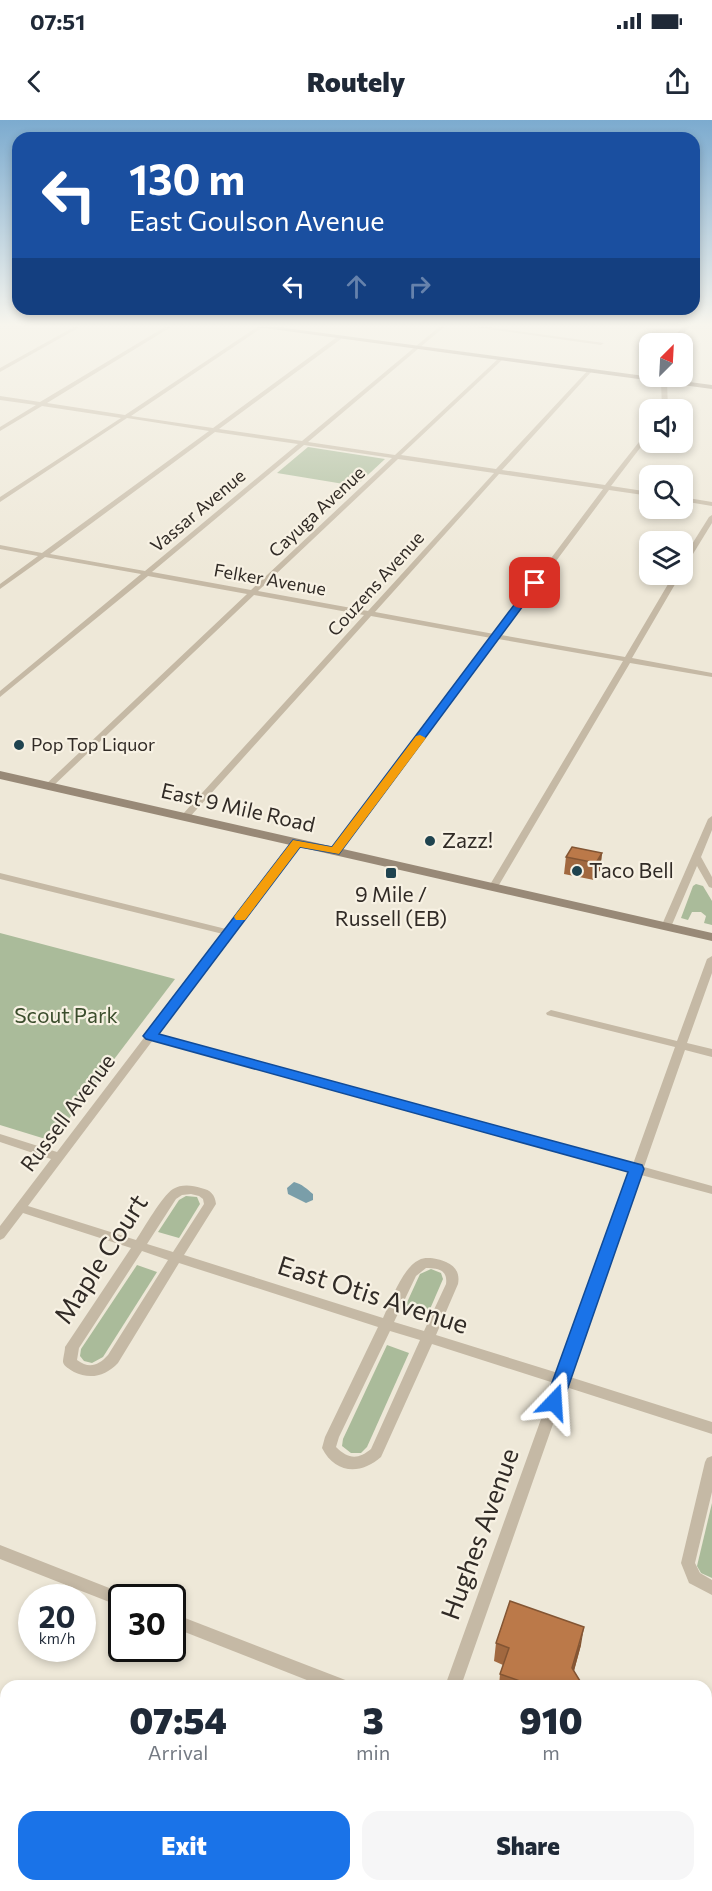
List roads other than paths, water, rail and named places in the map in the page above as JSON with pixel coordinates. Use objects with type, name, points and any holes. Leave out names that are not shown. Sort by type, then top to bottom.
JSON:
[{"type":"street","points":[[0,429],[32,410]]},
{"type":"street","points":[[78,410],[639,492]]},
{"type":"street","points":[[0,500],[137,410]]},
{"type":"street","points":[[0,587],[242,410]]},
{"type":"street","name":"Vassar Avenue","points":[[0,695],[343,410]]},
{"type":"street","name":"Cayuga Avenue","points":[[48,786],[447,410]]},
{"type":"street","name":"Couzens Avenue","points":[[185,817],[554,410]]},
{"type":"street","points":[[335,851],[639,444]]},
{"type":"street","points":[[693,501],[712,504]]},
{"type":"street","points":[[693,549],[712,517]]},
{"type":"street","name":"Felker Avenue","points":[[0,547],[712,675]]},
{"type":"street","points":[[493,888],[672,585]]},
{"type":"street","name":"East 9 Mile Road","points":[[0,775],[712,937]]},
{"type":"street","points":[[666,927],[712,819]]},
{"type":"street","name":"Russell Avenue","points":[[0,1235],[297,843]]},
{"type":"street","points":[[696,857],[712,885]]},
{"type":"street","points":[[0,876],[228,933]]},
{"type":"street","name":"Hughes Avenue","points":[[455,1680],[712,959]]},
{"type":"street","points":[[551,1013],[712,1053]]},
{"type":"street","points":[[150,1036],[712,1190]]},
{"type":"street","points":[[0,1138],[59,1157]]},
{"type":"street","name":"Maple Court","points":[[179,1191],[202,1192],[209,1197],[210,1204],[177,1258],[108,1365],[93,1372],[76,1368],[70,1362],[72,1347],[172,1196],[179,1191]]},
{"type":"street","name":"East Otis Avenue","points":[[20,1208],[712,1428]]},
{"type":"street","points":[[423,1263],[443,1265],[451,1271],[454,1278],[428,1338],[376,1453],[369,1461],[358,1465],[348,1465],[336,1457],[329,1448],[332,1437],[411,1273],[423,1263]]},
{"type":"street","points":[[712,1462],[688,1563],[694,1578],[712,1588]]},
{"type":"street","points":[[0,1552],[108,1594]]},
{"type":"street","points":[[186,1625],[327,1680]]},
{"type":"water","points":[[294,1182],[313,1194],[313,1200],[306,1203],[288,1194],[287,1188]]},
{"type":"place","name":"Pop Top Liquor","points":[[19,745]]},
{"type":"place","name":"Zazz!","points":[[430,841]]},
{"type":"place","name":"Taco Bell","points":[[577,871]]},
{"type":"place","name":"9 Mile / Russell (EB)","points":[[391,873]]},
{"type":"park label","name":"Scout Park","points":[[66,1016]]}]
